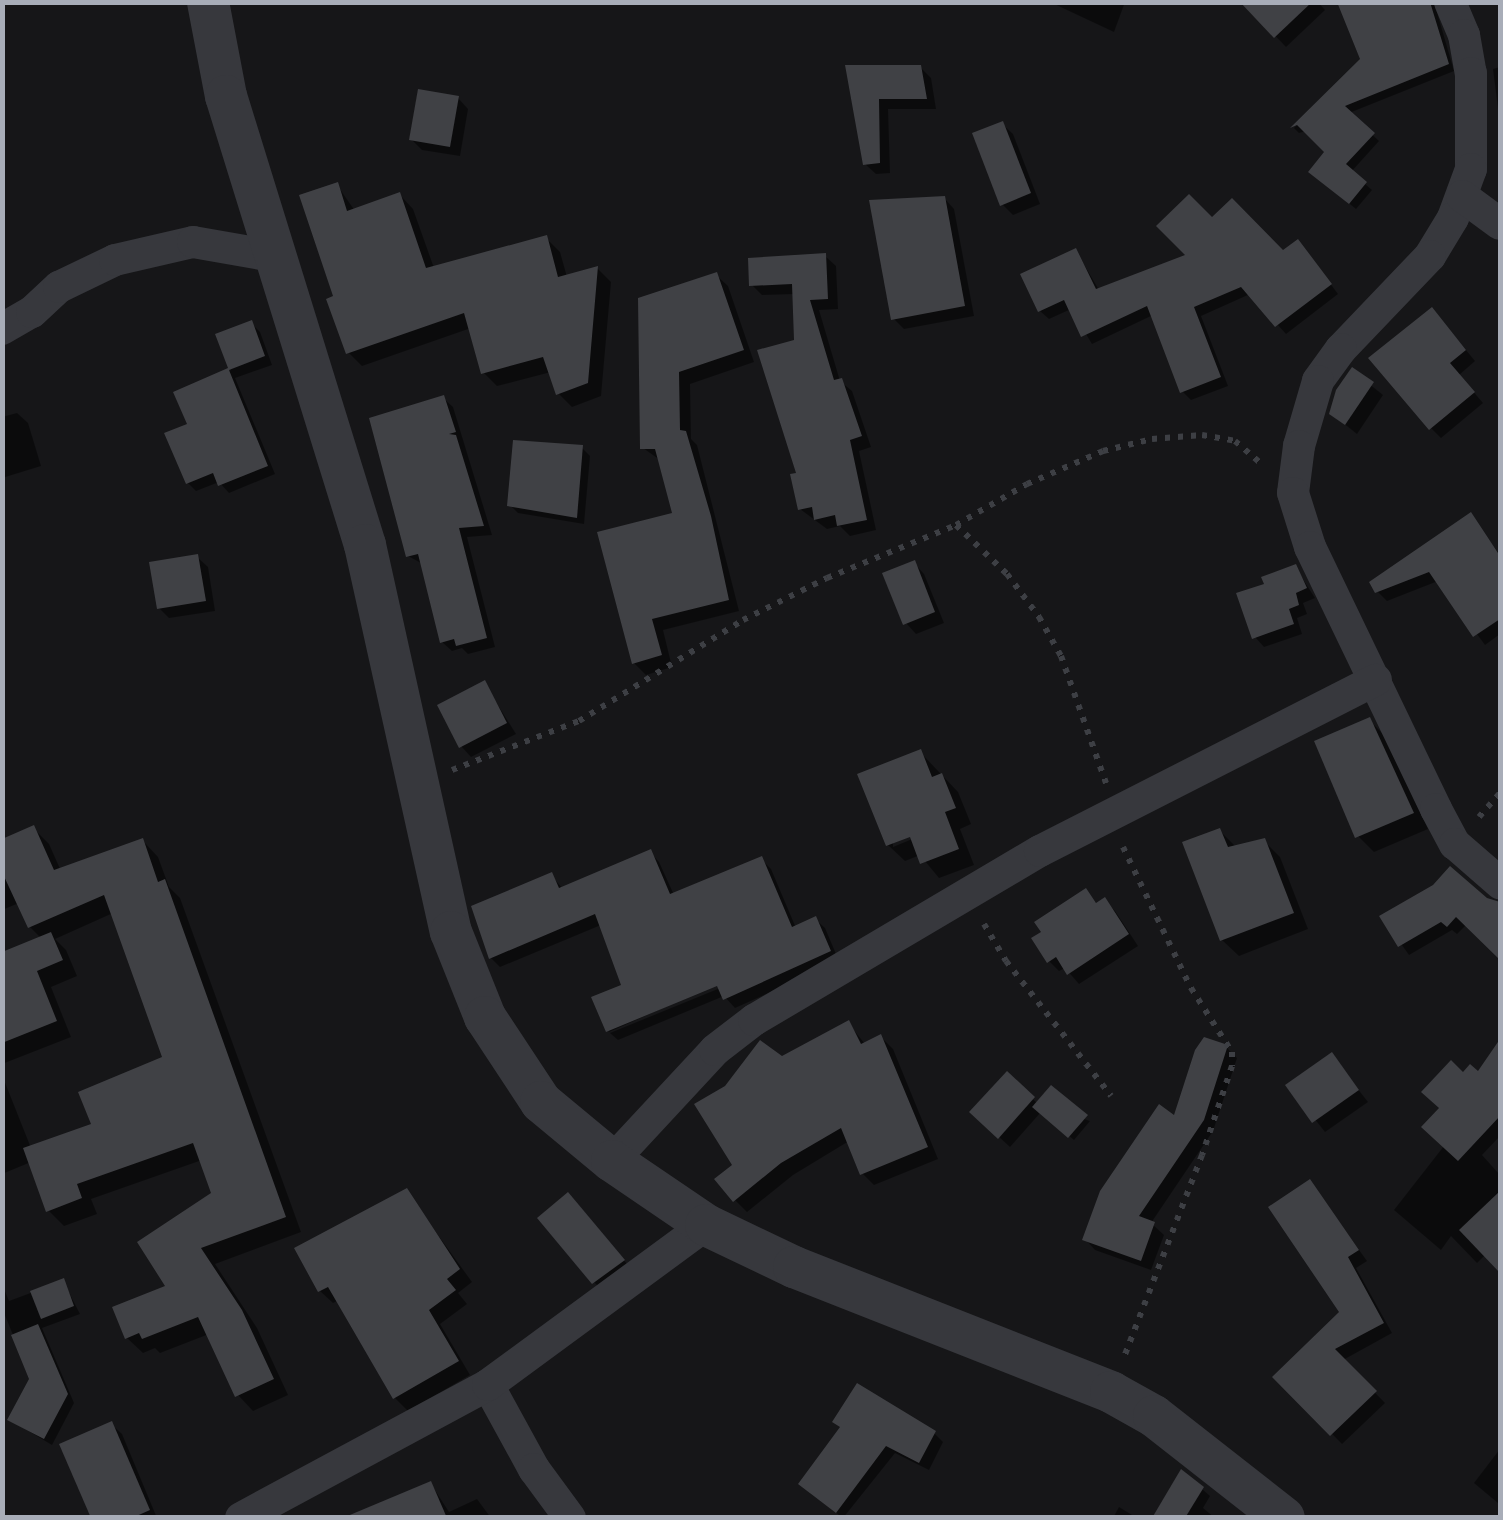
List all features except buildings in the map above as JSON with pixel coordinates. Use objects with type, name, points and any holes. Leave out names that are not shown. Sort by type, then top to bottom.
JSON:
[{"type":"street","points":[[208,2],[226,96],[365,546],[451,932],[485,1017],[541,1102],[612,1161],[706,1226],[794,1267],[1111,1392],[1154,1416],[1284,1518]]},
{"type":"street","points":[[1450,2],[1464,35],[1471,73],[1473,148],[1462,196],[1430,256],[1341,349],[1318,381],[1299,446],[1293,492],[1310,547],[1455,844],[1500,883]]},
{"type":"street","points":[[1462,196],[1500,224]]},
{"type":"street","points":[[2,329],[32,312],[59,287],[115,260],[192,242],[273,256]]},
{"type":"street","points":[[612,1161],[715,1050],[754,1020],[1112,812],[1376,680]]},
{"type":"street","points":[[241,1518],[488,1385],[706,1226]]},
{"type":"street","points":[[488,1385],[534,1470],[570,1518]]},
{"type":"path","points":[[416,783],[579,721],[743,620],[827,578],[956,525],[1027,484],[1104,450],[1152,439],[1202,434],[1235,441],[1293,492]]},
{"type":"path","points":[[956,525],[1007,574],[1062,656],[1112,812],[1191,988],[1232,1052],[1232,1066],[1202,1155],[1111,1392]]},
{"type":"path","points":[[968,897],[1006,961],[1111,1096]]}]
